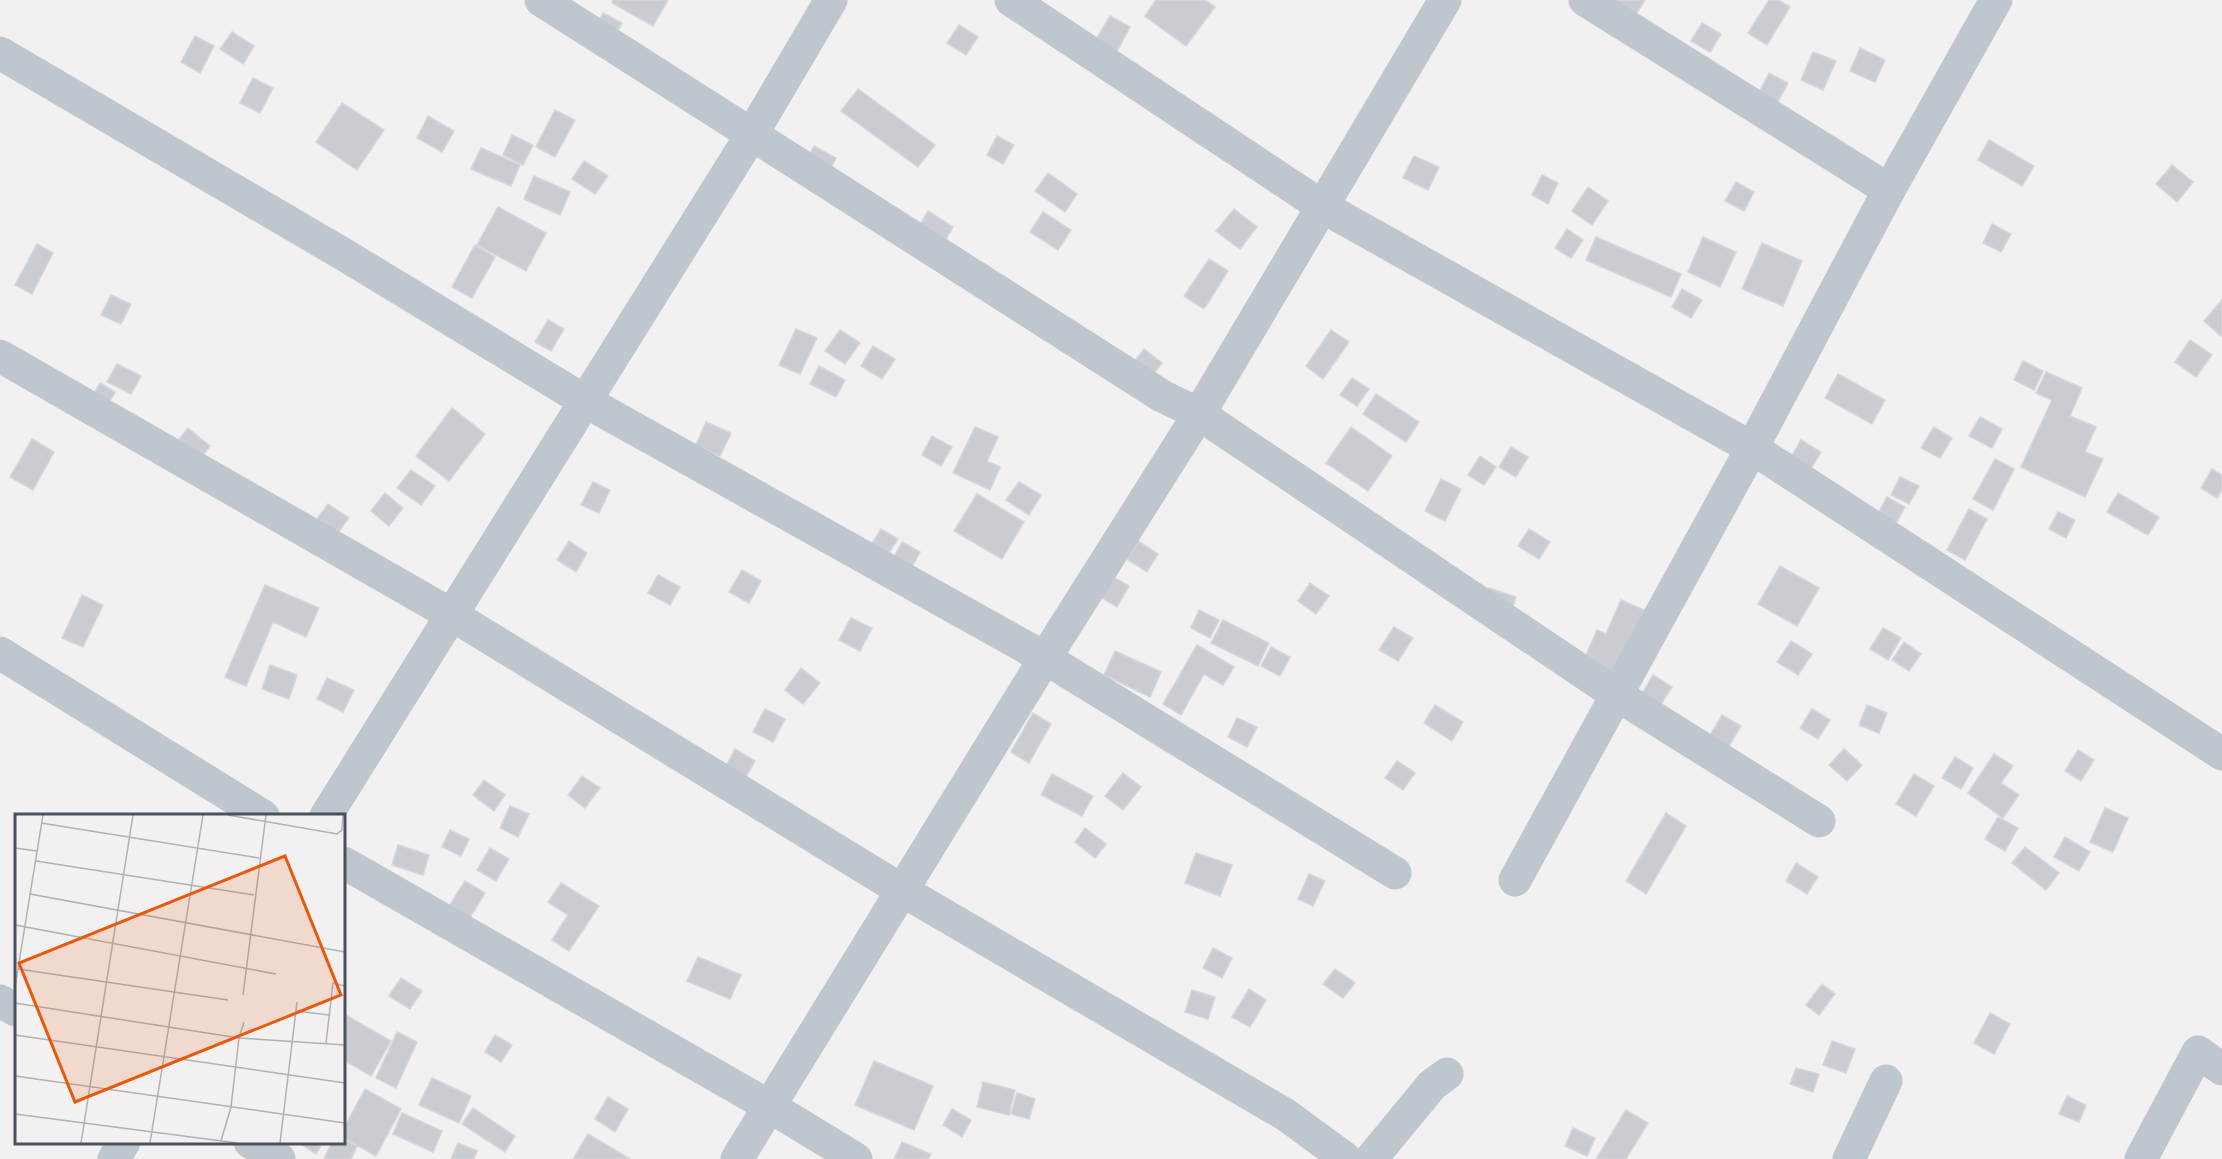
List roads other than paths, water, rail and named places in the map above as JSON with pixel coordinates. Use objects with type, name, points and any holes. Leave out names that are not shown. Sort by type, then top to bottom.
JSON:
[{"type":"street","points":[[541,0],[1162,396],[1199,414],[1617,695],[1819,821]]},
{"type":"street","points":[[327,814],[752,134],[831,0]]},
{"type":"street","points":[[1011,0],[1323,207],[1752,448],[2222,754]]},
{"type":"street","points":[[737,1159],[1045,658],[1199,414],[1445,0]]},
{"type":"street","points":[[1585,0],[1889,190]]},
{"type":"street","points":[[1515,880],[1752,448],[1889,190],[1996,0]]},
{"type":"street","points":[[0,53],[348,257],[585,401],[1045,658],[1395,873]]},
{"type":"street","points":[[0,356],[452,615],[903,891],[1286,1115],[1346,1159]]},
{"type":"street","points":[[0,653],[261,814]]},
{"type":"street","points":[[345,864],[769,1106],[856,1159]]},
{"type":"street","points":[[0,1001],[15,1009]]},
{"type":"street","points":[[2141,1159],[2198,1053],[2222,1069]]},
{"type":"street","points":[[1371,1159],[1432,1085],[1447,1074]]},
{"type":"street","points":[[1861,1155],[1886,1081]]},
{"type":"street","points":[[114,1159],[123,1144]]},
{"type":"street","points":[[252,1144],[279,1159]]}]
